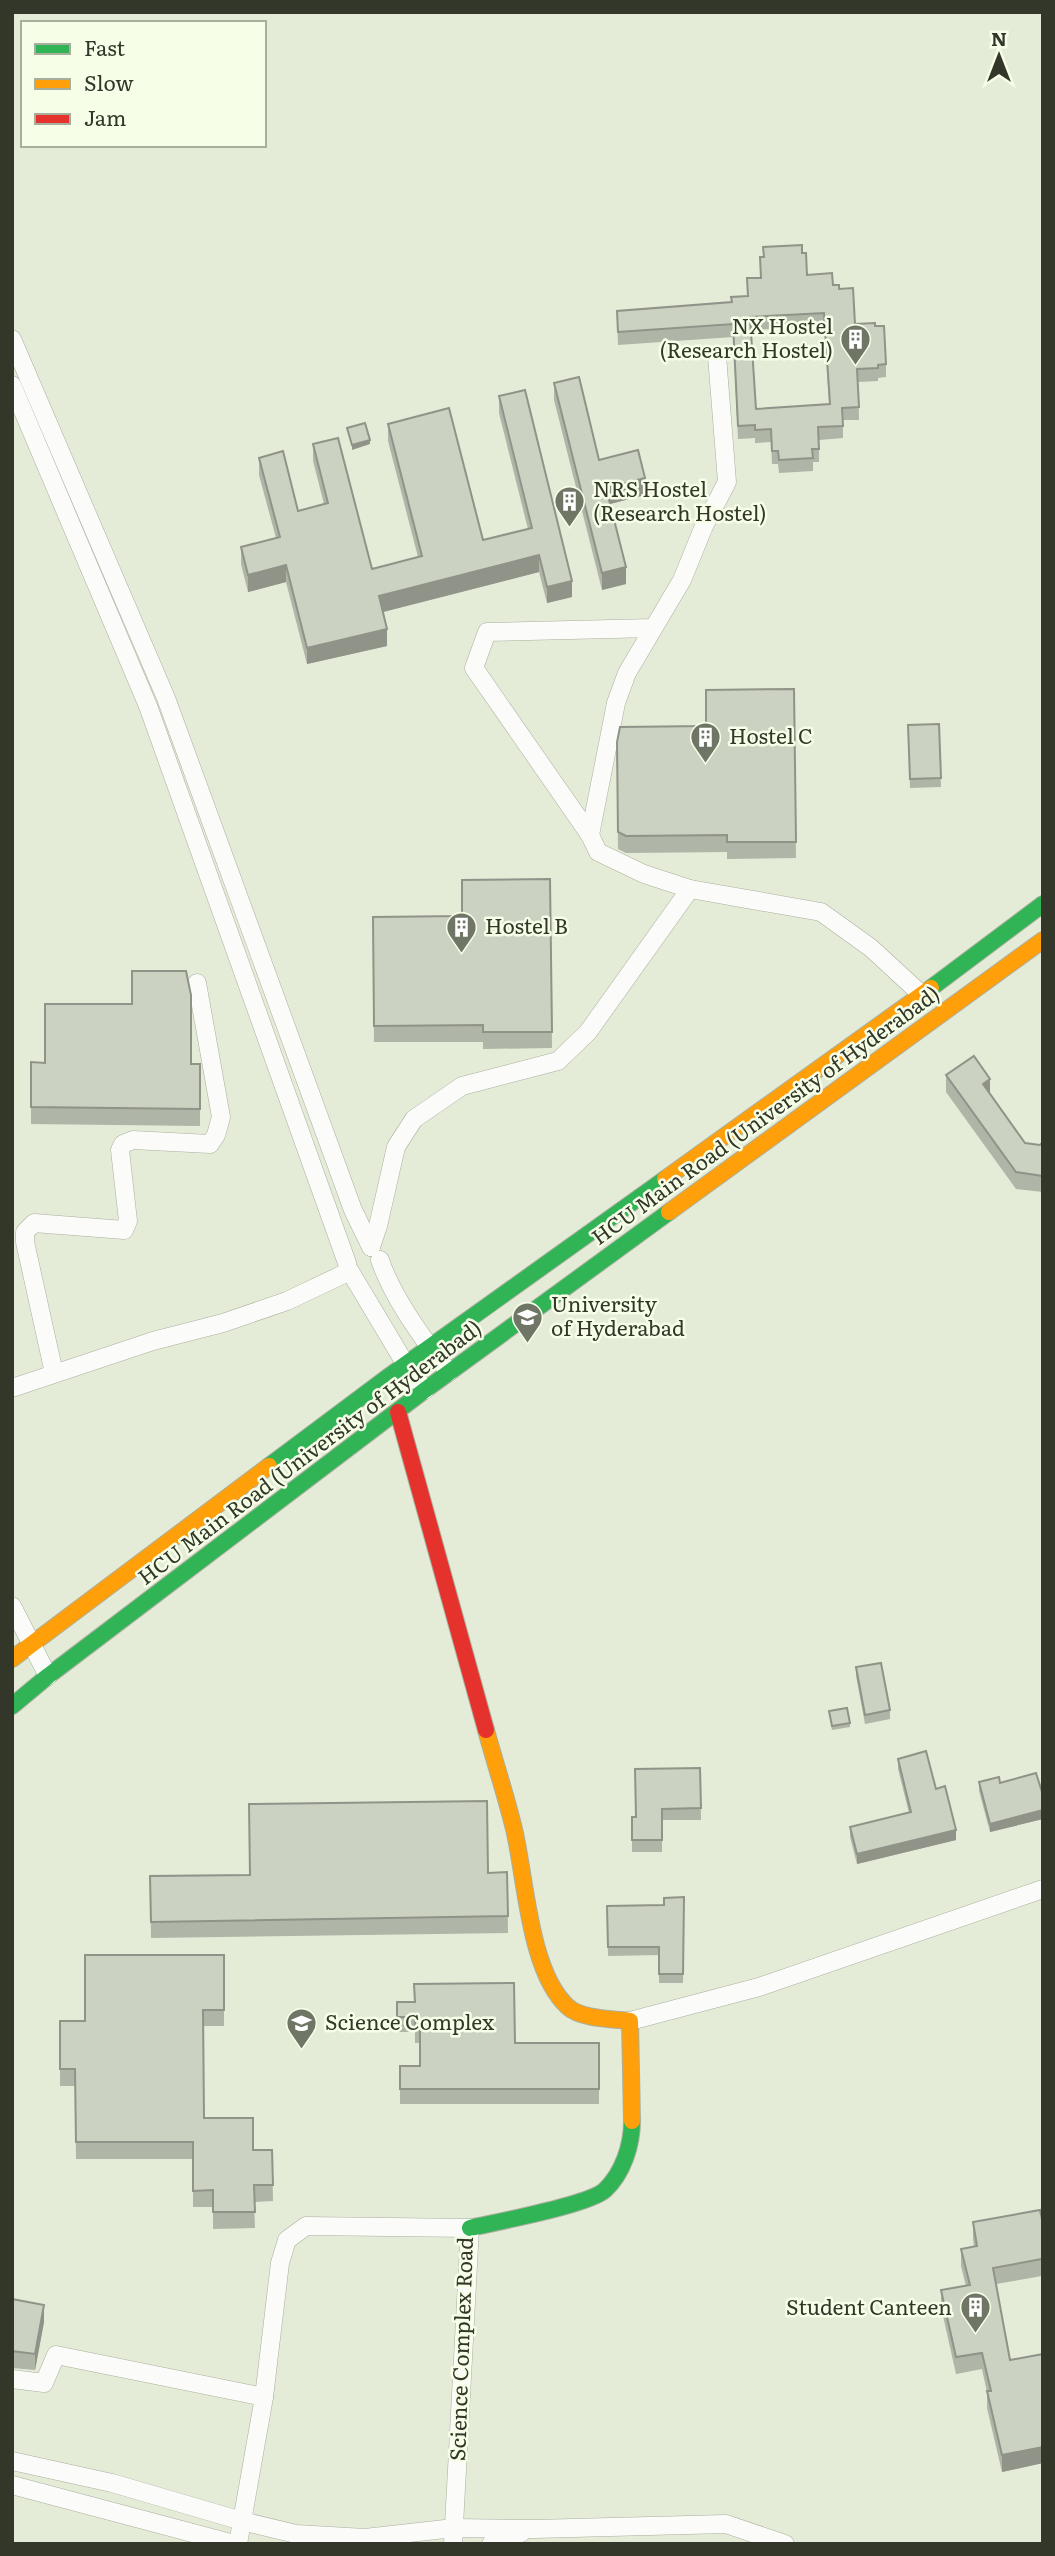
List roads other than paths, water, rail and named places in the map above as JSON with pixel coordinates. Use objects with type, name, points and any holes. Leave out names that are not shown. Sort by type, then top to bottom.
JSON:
[{"type":"street","points":[[12,339],[166,698],[343,1185],[385,1274],[430,1348],[449,1372]]},
{"type":"street","points":[[590,835],[616,703],[627,673],[682,580],[704,526],[727,482],[717,356]]},
{"type":"street","points":[[12,385],[148,706],[349,1269],[406,1365],[425,1390]]},
{"type":"street","points":[[653,628],[487,632],[474,668],[590,835],[598,852],[644,874],[690,889],[821,912],[871,948],[922,996]]},
{"type":"street","points":[[148,706],[166,698]]},
{"type":"street","points":[[349,1269],[360,1278],[371,1277],[378,1270],[375,1253],[378,1226],[396,1147],[414,1119],[462,1086],[558,1061],[589,1032],[690,889]]},
{"type":"street","name":"HCU Main Road (University of Hyderabad)","points":[[12,1659],[406,1365],[922,996],[1043,904]]},
{"type":"street","points":[[1018,923],[1040,948]]},
{"type":"street","name":"HCU Main Road (University of Hyderabad)","points":[[12,1706],[449,1372],[1040,948]]},
{"type":"street","points":[[54,1373],[25,1232],[34,1223],[124,1230],[128,1221],[120,1150],[123,1144],[133,1140],[210,1144],[221,1118],[197,983]]},
{"type":"street","points":[[349,1269],[350,1252],[354,1248],[360,1246],[375,1253]]},
{"type":"street","points":[[12,1388],[287,1301],[349,1269]]},
{"type":"street","points":[[398,1412],[514,1829],[531,1922],[547,1982],[569,2010],[596,2018],[630,2021],[759,1987],[1043,1889]]},
{"type":"street","points":[[12,1606],[48,1676]]},
{"type":"street","points":[[470,2228],[578,2202],[603,2192],[616,2176],[632,2141],[630,2021]]},
{"type":"street","name":"Science Complex Road","points":[[236,2544],[264,2397],[281,2263],[287,2240],[306,2226],[470,2228],[454,2536]]},
{"type":"street","points":[[12,2379],[44,2384],[56,2355],[264,2397]]},
{"type":"street","points":[[12,2461],[112,2483],[296,2534],[365,2538],[454,2536],[534,2529],[726,2524],[785,2544]]},
{"type":"street","points":[[12,2485],[236,2544]]},
{"type":"street","points":[[491,2544],[534,2529]]},
{"type":"place","name":"NX Hostel (Research Hostel)","points":[[856,366]]},
{"type":"place","name":"NRS Hostel (Research Hostel)","points":[[570,529]]},
{"type":"place","name":"Hostel C","points":[[706,764]]},
{"type":"place","name":"Hostel B","points":[[462,954]]},
{"type":"place","name":"University of Hyderabad","points":[[528,1344]]},
{"type":"place","name":"Science Complex","points":[[302,2050]]},
{"type":"place","name":"Student Canteen","points":[[975,2335]]}]
